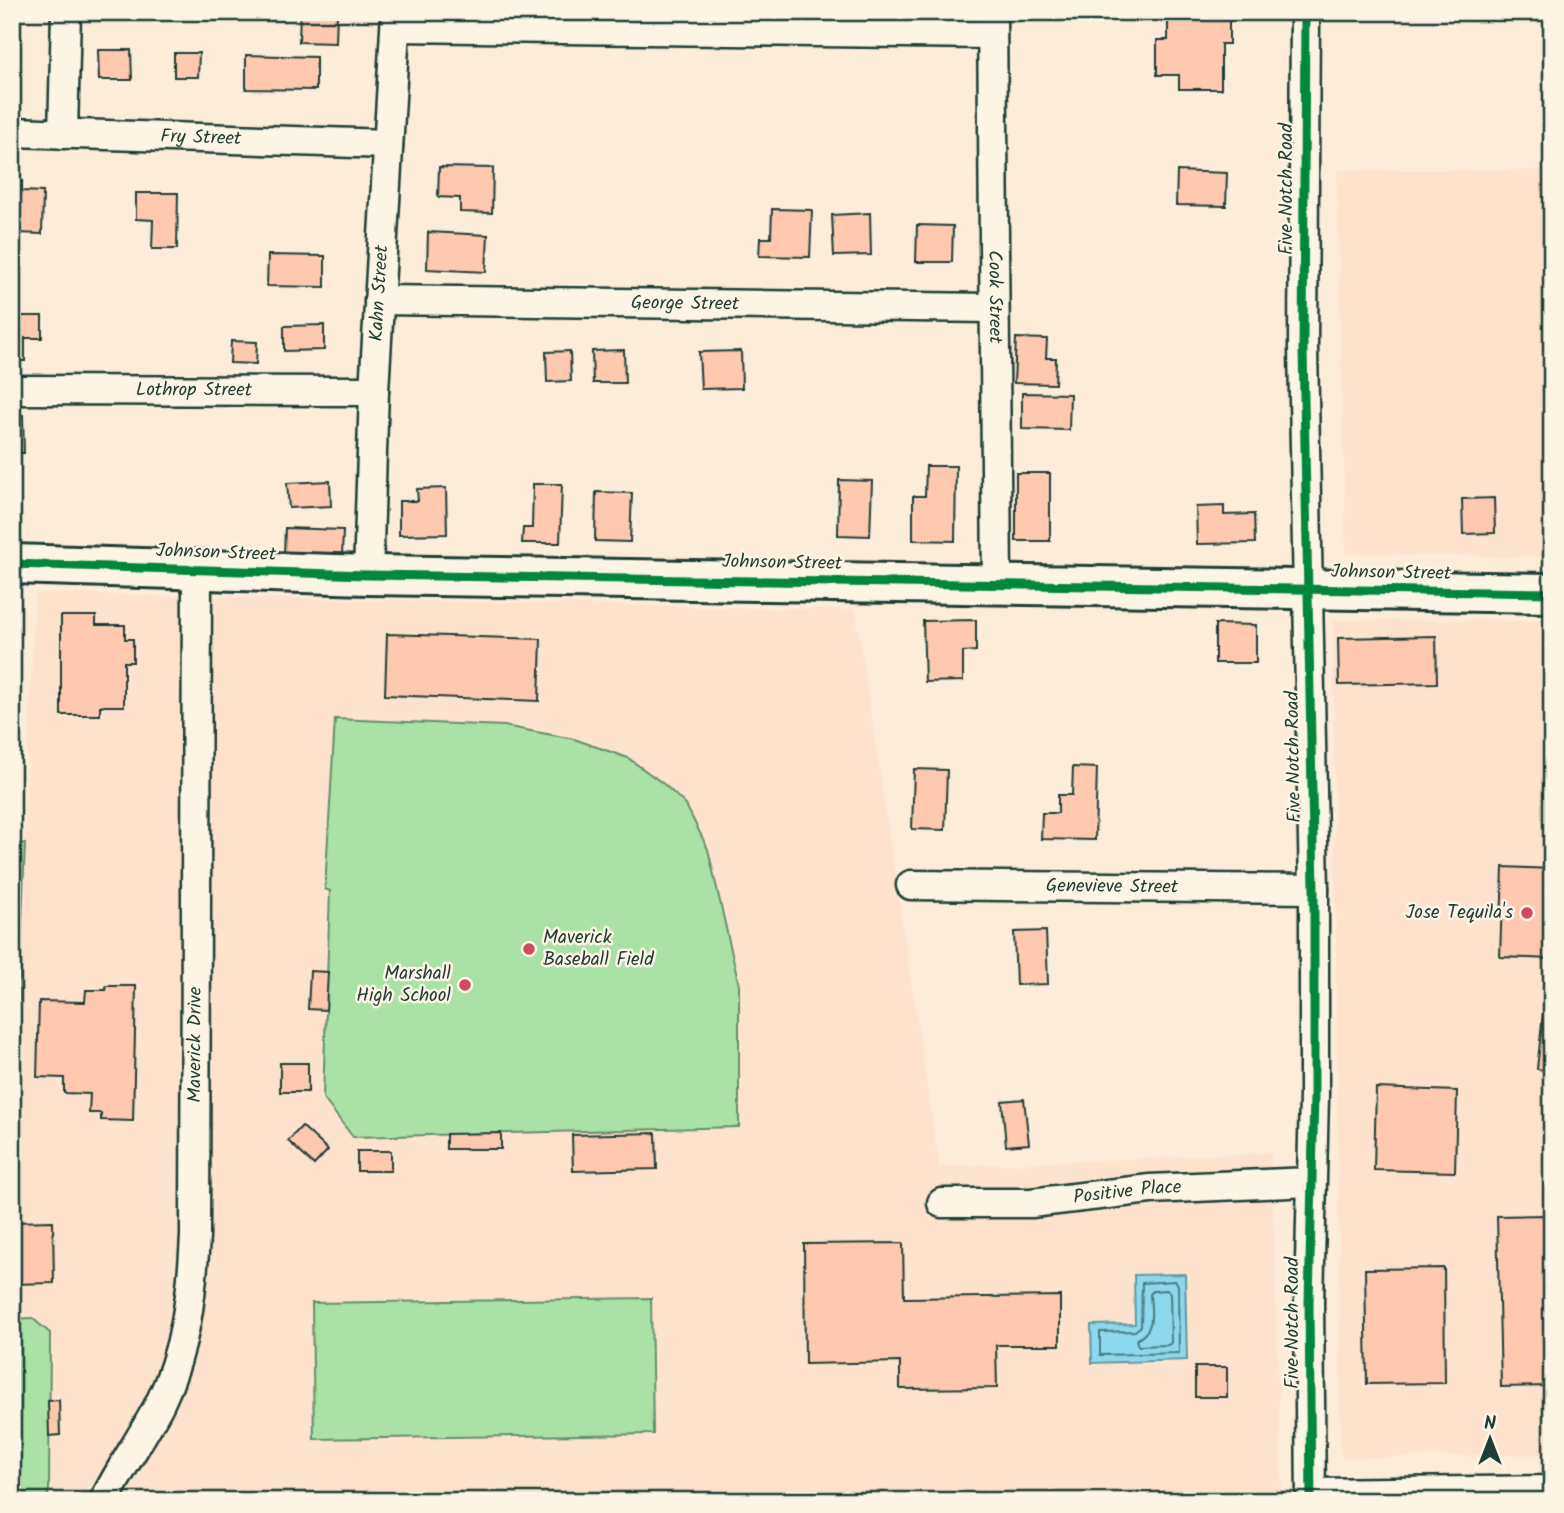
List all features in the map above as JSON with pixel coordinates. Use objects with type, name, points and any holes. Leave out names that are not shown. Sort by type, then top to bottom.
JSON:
[{"type":"street","points":[[64,134],[66,12]]},
{"type":"street","name":"Five Notch Road","points":[[1305,12],[1303,349],[1314,889],[1314,1096],[1309,1303],[1311,1497]]},
{"type":"street","points":[[396,20],[992,23]]},
{"type":"street","name":"Kahn Street","points":[[368,575],[374,391],[396,20]]},
{"type":"street","name":"Cook Street","points":[[992,23],[997,583]]},
{"type":"street","name":"Fry Street","points":[[12,132],[388,144]]},
{"type":"street","name":"George Street","points":[[379,300],[993,308]]},
{"type":"street","name":"Lothrop Street","points":[[12,390],[374,391]]},
{"type":"street","name":"Johnson Street","points":[[12,564],[368,575],[1552,593]]},
{"type":"street","name":"Maverick Drive","points":[[104,1501],[152,1418],[172,1375],[181,1347],[191,1293],[195,1222],[197,570]]},
{"type":"street","name":"Genevieve Street","points":[[911,885],[1314,889]]},
{"type":"street","name":"Positive Place","points":[[943,1203],[1031,1203],[1150,1189],[1311,1182]]},
{"type":"street","points":[[1311,1497],[1552,1490]]},
{"type":"shaded area","points":[[1337,170],[1552,170],[1552,557],[1346,554]]},
{"type":"shaded area","name":"Marshall High School","points":[[35,593],[855,610],[939,1167],[1271,1153],[1282,1501],[12,1501],[12,1126]]},
{"type":"shaded area","points":[[1333,620],[1552,621],[1552,1454],[1341,1458]]},
{"type":"green space","name":"Maverick Baseball Field","points":[[335,719],[504,726],[574,739],[628,758],[665,785],[686,805],[708,849],[739,985],[739,1127],[353,1137],[323,1098],[330,891],[325,889]]},
{"type":"green space","points":[[25,843],[14,1126],[12,1126],[12,845]]},
{"type":"green space","points":[[651,1298],[653,1434],[314,1439],[312,1303]]},
{"type":"green space","points":[[32,1318],[50,1333],[49,1490],[46,1501],[12,1501],[12,1319]]},
{"type":"water","points":[[1185,1274],[1187,1360],[1092,1363],[1091,1325],[1135,1324],[1134,1275]]},
{"type":"building","points":[[300,12],[337,12],[336,43],[299,42]]},
{"type":"building","points":[[1168,18],[1229,18],[1229,44],[1221,44],[1221,89],[1179,89],[1179,75],[1157,75],[1157,40],[1168,40]]},
{"type":"building","points":[[98,50],[131,50],[132,80],[99,80]]},
{"type":"building","points":[[174,53],[199,53],[198,77],[174,77]]},
{"type":"building","points":[[246,55],[316,57],[316,90],[246,89]]},
{"type":"building","points":[[439,167],[493,168],[492,213],[460,212],[460,198],[438,197]]},
{"type":"building","points":[[1177,171],[1227,173],[1226,206],[1176,205]]},
{"type":"building","points":[[12,181],[22,181],[22,191],[43,192],[42,234],[17,233],[18,225],[12,225]]},
{"type":"building","points":[[136,193],[178,193],[177,249],[152,249],[153,220],[136,219]]},
{"type":"building","points":[[772,209],[812,210],[810,257],[759,256],[760,238],[771,238]]},
{"type":"building","points":[[870,213],[871,255],[834,256],[832,215]]},
{"type":"building","points":[[917,225],[953,226],[952,262],[916,262]]},
{"type":"building","points":[[428,232],[488,235],[486,272],[427,269]]},
{"type":"building","points":[[268,255],[325,256],[325,287],[267,286]]},
{"type":"building","points":[[12,316],[42,316],[42,338],[25,338],[25,361],[12,361]]},
{"type":"building","points":[[324,325],[324,350],[284,351],[284,326]]},
{"type":"building","points":[[1016,338],[1047,339],[1046,358],[1056,358],[1055,384],[1014,383]]},
{"type":"building","points":[[231,341],[257,342],[256,364],[230,363]]},
{"type":"building","points":[[624,350],[625,383],[593,383],[592,351]]},
{"type":"building","points":[[570,351],[571,381],[547,382],[546,352]]},
{"type":"building","points":[[741,351],[742,388],[701,389],[699,352]]},
{"type":"building","points":[[1022,393],[1070,394],[1069,430],[1022,429]]},
{"type":"building","points":[[23,415],[24,453],[12,453],[12,416]]},
{"type":"building","points":[[926,466],[956,466],[955,541],[913,540],[913,496],[925,496]]},
{"type":"building","points":[[1016,473],[1050,473],[1050,541],[1016,541]]},
{"type":"building","points":[[839,480],[872,481],[870,536],[838,535]]},
{"type":"building","points":[[330,481],[331,506],[289,508],[287,483]]},
{"type":"building","points":[[533,484],[562,484],[560,543],[522,543],[523,528],[532,528]]},
{"type":"building","points":[[446,488],[447,534],[399,535],[399,501],[418,501],[417,489]]},
{"type":"building","points":[[596,492],[632,493],[630,542],[595,541]]},
{"type":"building","points":[[1494,498],[1495,533],[1463,534],[1462,499]]},
{"type":"building","points":[[1224,506],[1224,515],[1254,514],[1255,543],[1197,544],[1196,507]]},
{"type":"building","points":[[285,528],[343,530],[342,557],[284,554]]},
{"type":"building","points":[[61,616],[96,616],[96,625],[125,625],[125,639],[133,639],[133,662],[124,662],[124,706],[100,706],[100,715],[61,715]]},
{"type":"building","points":[[976,620],[976,651],[963,652],[963,681],[925,682],[923,621]]},
{"type":"building","points":[[1215,624],[1256,625],[1256,663],[1215,663]]},
{"type":"building","points":[[12,627],[15,627],[14,662],[12,662]]},
{"type":"building","points":[[387,634],[541,639],[539,701],[385,695]]},
{"type":"building","points":[[1436,636],[1437,683],[1339,685],[1338,638]]},
{"type":"building","points":[[1073,767],[1097,768],[1095,840],[1041,839],[1042,813],[1058,813],[1058,795],[1072,795]]},
{"type":"building","points":[[914,769],[947,770],[945,830],[912,829]]},
{"type":"building","name":"Jose Tequila's","points":[[1503,867],[1552,869],[1552,959],[1500,957]]},
{"type":"building","points":[[1046,931],[1048,984],[1016,985],[1014,932]]},
{"type":"building","points":[[310,971],[328,972],[326,1010],[308,1009]]},
{"type":"building","points":[[106,986],[136,986],[133,1121],[101,1120],[101,1113],[89,1113],[90,1094],[64,1093],[64,1078],[37,1077],[39,1001],[85,1002],[86,990],[106,990]]},
{"type":"building","points":[[1543,1014],[1552,1015],[1552,1071],[1537,1069]]},
{"type":"building","points":[[280,1063],[308,1063],[308,1092],[280,1092]]},
{"type":"building","points":[[1376,1088],[1457,1091],[1455,1172],[1374,1170]]},
{"type":"building","points":[[1024,1099],[1029,1144],[1006,1146],[1002,1101]]},
{"type":"building","points":[[302,1126],[328,1150],[314,1165],[288,1141]]},
{"type":"building","points":[[501,1133],[501,1149],[446,1149],[446,1134]]},
{"type":"building","points":[[656,1133],[657,1169],[573,1171],[572,1135]]},
{"type":"building","points":[[357,1151],[391,1151],[391,1171],[357,1171]]},
{"type":"building","points":[[1544,1215],[1549,1386],[1501,1387],[1497,1216]]},
{"type":"building","points":[[53,1221],[54,1283],[12,1284],[12,1222]]},
{"type":"building","points":[[903,1243],[904,1298],[1060,1296],[1060,1345],[996,1345],[997,1388],[900,1389],[900,1362],[805,1364],[804,1244]]},
{"type":"building","points":[[1444,1268],[1445,1383],[1367,1384],[1365,1269]]},
{"type":"building","points":[[1195,1367],[1227,1367],[1227,1397],[1195,1397]]},
{"type":"building","points":[[59,1400],[60,1435],[49,1436],[48,1401]]},
{"type":"cycle path","points":[[1305,12],[1303,349],[1314,889],[1314,1096],[1309,1303],[1311,1501]]},
{"type":"cycle path","points":[[12,564],[368,575],[1552,593]]},
{"type":"place","name":"Jose Tequila's","points":[[1527,913]]},
{"type":"place","name":"Maverick Baseball Field","points":[[529,949]]},
{"type":"place","name":"Marshall High School","points":[[465,985]]}]
